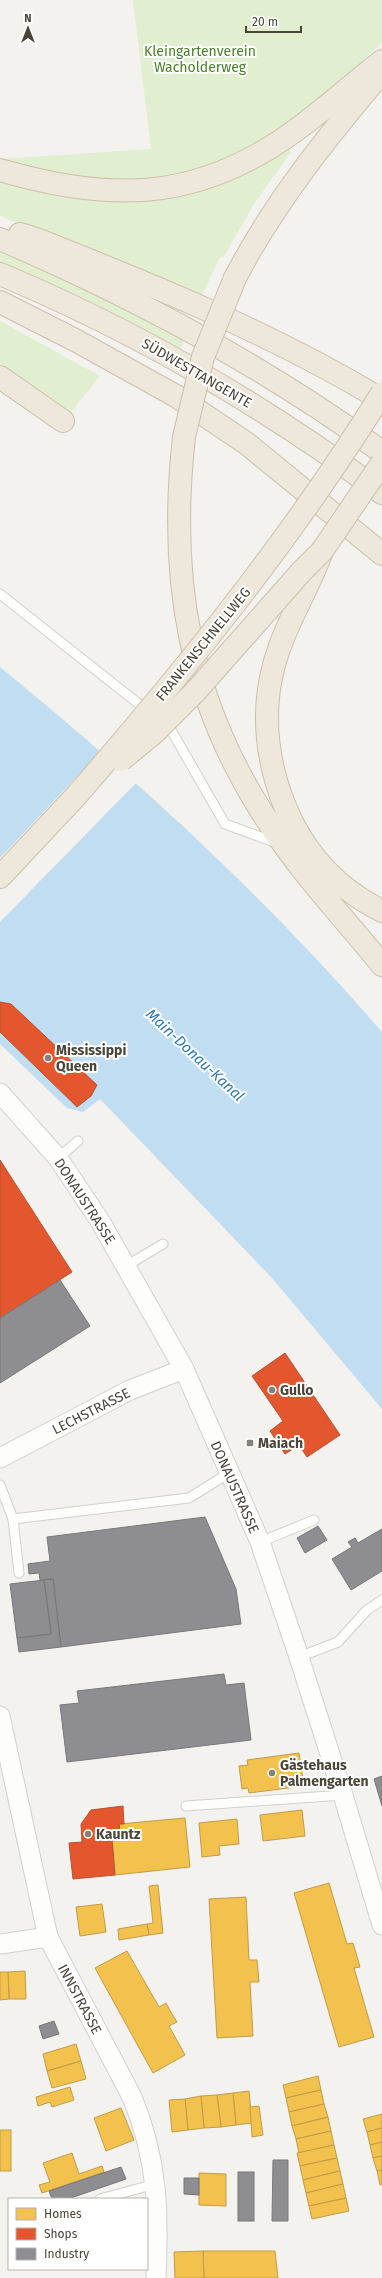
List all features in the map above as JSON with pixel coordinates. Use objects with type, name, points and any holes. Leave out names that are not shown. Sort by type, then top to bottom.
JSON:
[{"type":"highway","points":[[0,170],[71,188],[133,192],[162,188],[210,177],[243,163],[292,133],[382,62]]},
{"type":"highway","points":[[382,72],[344,117],[298,178],[265,226],[235,278],[203,357],[184,437],[178,497],[178,541],[184,603],[196,662],[208,701],[230,755],[256,802],[285,846],[314,885],[382,965]]},
{"type":"highway","points":[[0,229],[36,239],[219,315],[313,360],[382,400]]},
{"type":"highway","points":[[0,239],[116,292],[189,328],[295,392],[382,452]]},
{"type":"highway","name":"SÜDWESTTANGENTE","points":[[0,274],[156,348],[226,388],[283,424],[382,493]]},
{"type":"highway","points":[[0,302],[75,340],[176,396],[246,443],[382,554]]},
{"type":"highway","points":[[0,377],[63,420]]},
{"type":"highway","name":"FRANKENSCHNELLWEG","points":[[0,877],[76,796],[136,727],[262,570],[299,519],[382,393]]},
{"type":"highway","points":[[76,796],[154,733],[195,692],[302,571],[322,551],[382,463]]},
{"type":"highway","points":[[322,551],[313,576],[301,596],[284,632],[274,666],[268,693],[266,722],[269,751],[278,787],[289,814],[311,851],[336,880],[362,900],[382,911]]},
{"type":"highway","points":[[360,938],[382,957]]},
{"type":"street","name":"DONAUSTRASSE","points":[[0,1093],[58,1158],[100,1221],[184,1369],[260,1542],[299,1657],[343,1795],[382,1925]]},
{"type":"street","name":"LECHSTRASSE","points":[[0,1458],[130,1390],[184,1369]]},
{"type":"street","name":"INNSTRASSE","points":[[0,1716],[48,1937],[132,2097],[143,2124],[153,2164],[158,2219],[156,2278]]},
{"type":"street","points":[[0,1944],[48,1937]]},
{"type":"lane","points":[[0,594],[171,730],[225,824],[285,846]]},
{"type":"lane","points":[[58,1158],[78,1141]]},
{"type":"lane","points":[[126,1266],[164,1244]]},
{"type":"lane","points":[[13,1518],[189,1498],[229,1473]]},
{"type":"lane","points":[[0,1485],[13,1518],[19,1573]]},
{"type":"lane","points":[[260,1542],[314,1520]]},
{"type":"lane","points":[[299,1657],[338,1642],[367,1610],[382,1600]]},
{"type":"lane","points":[[186,1806],[343,1795]]},
{"type":"lane","points":[[104,2198],[155,2184]]},
{"type":"green space","name":"Kleingartenverein Wacholderweg","points":[[133,0],[382,0],[382,42],[339,84],[302,116],[227,163],[130,186],[0,164],[0,159],[151,149]]},
{"type":"green space","points":[[286,146],[291,152],[254,204],[223,258],[220,257],[200,300],[0,216],[0,179],[102,200]]},
{"type":"green space","points":[[0,252],[104,298],[184,340],[180,351],[0,265]]},
{"type":"green space","points":[[0,321],[100,376],[71,412],[0,363]]},
{"type":"water","name":"Main-Donau-Kanal","points":[[0,667],[101,752],[199,841],[293,934],[382,1032],[382,1409],[272,1278],[100,1099],[83,1112],[67,1108],[0,1044]]},
{"type":"pier","points":[[102,750],[138,781],[0,922],[0,858]]},
{"type":"building: Homes","points":[[299,1753],[304,1786],[249,1793],[248,1788],[242,1789],[239,1766],[248,1765],[247,1760]]},
{"type":"building: Homes","points":[[302,1810],[305,1836],[263,1841],[260,1815]]},
{"type":"building: Homes","points":[[185,1818],[190,1867],[115,1875],[112,1839],[121,1838],[119,1824]]},
{"type":"building: Homes","points":[[237,1819],[239,1844],[219,1846],[220,1855],[202,1857],[199,1823]]},
{"type":"building: Homes","points":[[329,1883],[347,1944],[353,1943],[360,1967],[354,1968],[374,2037],[339,2047],[294,1893]]},
{"type":"building: Homes","points":[[158,1885],[163,1933],[149,1935],[147,1924],[153,1923],[149,1886]]},
{"type":"building: Homes","points":[[246,1897],[249,1960],[257,1960],[259,1982],[250,1982],[253,2036],[217,2038],[209,1899]]},
{"type":"building: Homes","points":[[102,1904],[106,1932],[80,1936],[76,1907]]},
{"type":"building: Homes","points":[[147,1924],[149,1935],[119,1940],[118,1929]]},
{"type":"building: Homes","points":[[127,1951],[159,2007],[166,2003],[177,2022],[169,2026],[185,2055],[153,2073],[95,1968]]},
{"type":"building: Homes","points":[[25,1971],[26,1999],[9,1999],[8,1972]]},
{"type":"building: Homes","points":[[0,1972],[8,1972],[9,1999],[0,2000]]},
{"type":"building: Homes","points":[[76,2044],[81,2061],[47,2071],[43,2054]]},
{"type":"building: Homes","points":[[81,2061],[86,2079],[52,2088],[47,2071]]},
{"type":"building: Homes","points":[[318,2076],[321,2090],[286,2098],[283,2085]]},
{"type":"building: Homes","points":[[70,2087],[74,2100],[52,2107],[50,2102],[38,2106],[36,2097]]},
{"type":"building: Homes","points":[[321,2090],[324,2104],[289,2112],[286,2098]]},
{"type":"building: Homes","points":[[249,2091],[252,2123],[236,2125],[233,2093]]},
{"type":"building: Homes","points":[[233,2093],[236,2125],[221,2127],[217,2095]]},
{"type":"building: Homes","points":[[217,2095],[221,2127],[204,2128],[201,2096]]},
{"type":"building: Homes","points":[[201,2096],[204,2128],[188,2130],[185,2099]]},
{"type":"building: Homes","points":[[185,2099],[188,2130],[172,2132],[169,2100]]},
{"type":"building: Homes","points":[[324,2104],[328,2117],[292,2126],[289,2112]]},
{"type":"building: Homes","points":[[259,2106],[263,2135],[252,2137],[250,2107]]},
{"type":"building: Homes","points":[[121,2108],[134,2140],[106,2151],[94,2118]]},
{"type":"building: Homes","points":[[382,2114],[382,2128],[367,2132],[363,2119]]},
{"type":"building: Homes","points":[[328,2117],[331,2131],[296,2139],[292,2126]]},
{"type":"building: Homes","points":[[382,2128],[382,2142],[370,2145],[367,2132]]},
{"type":"building: Homes","points":[[0,2130],[11,2130],[11,2171],[0,2171]]},
{"type":"building: Homes","points":[[331,2131],[334,2145],[299,2153],[296,2139]]},
{"type":"building: Homes","points":[[382,2142],[382,2156],[373,2158],[370,2145]]},
{"type":"building: Homes","points":[[334,2145],[337,2158],[300,2166],[297,2153]]},
{"type":"building: Homes","points":[[72,2153],[79,2174],[102,2166],[104,2172],[42,2193],[39,2185],[50,2182],[43,2163]]},
{"type":"building: Homes","points":[[382,2156],[382,2170],[377,2171],[373,2158]]},
{"type":"building: Homes","points":[[337,2158],[340,2171],[303,2180],[300,2166]]},
{"type":"building: Homes","points":[[382,2170],[382,2184],[380,2185],[377,2171]]},
{"type":"building: Homes","points":[[340,2171],[343,2184],[306,2193],[303,2180]]},
{"type":"building: Homes","points":[[199,2173],[226,2174],[226,2206],[199,2205]]},
{"type":"building: Homes","points":[[343,2184],[346,2198],[309,2206],[306,2193]]},
{"type":"building: Homes","points":[[346,2198],[349,2211],[312,2219],[309,2206]]},
{"type":"building: Homes","points":[[203,2251],[275,2251],[278,2278],[204,2278]]},
{"type":"building: Homes","points":[[203,2251],[204,2278],[175,2278],[174,2252]]},
{"type":"building: Shops","name":"Mississippi Queen","points":[[0,1002],[11,1004],[97,1085],[91,1096],[77,1107],[0,1032]]},
{"type":"building: Shops","points":[[0,1160],[72,1272],[0,1318]]},
{"type":"building: Shops","points":[[285,1353],[340,1435],[307,1457],[299,1445],[285,1454],[270,1431],[283,1421],[252,1376]]},
{"type":"building: Shops","points":[[123,1806],[124,1824],[119,1824],[121,1838],[112,1839],[115,1875],[73,1879],[69,1843],[82,1842],[81,1824],[91,1810]]},
{"type":"building: Industry","points":[[60,1280],[90,1326],[0,1383],[0,1318]]},
{"type":"building: Industry","points":[[205,1517],[236,1589],[241,1624],[61,1647],[53,1579],[40,1580],[39,1573],[29,1574],[28,1564],[50,1561],[47,1537]]},
{"type":"building: Industry","points":[[318,1526],[327,1540],[305,1553],[297,1538]]},
{"type":"building: Industry","points":[[382,1529],[382,1571],[351,1590],[332,1559],[352,1547],[348,1542],[355,1538],[358,1543]]},
{"type":"building: Industry","points":[[53,1579],[61,1647],[19,1652],[17,1638],[51,1634],[44,1580]]},
{"type":"building: Industry","points":[[44,1580],[51,1634],[17,1638],[10,1584]]},
{"type":"building: Industry","points":[[224,1674],[226,1685],[244,1683],[251,1740],[67,1762],[60,1705],[79,1703],[77,1691]]},
{"type":"building: Industry","points":[[382,1776],[382,1806],[374,1779]]},
{"type":"building: Industry","points":[[54,2021],[59,2034],[43,2039],[39,2026]]},
{"type":"building: Industry","points":[[273,2160],[288,2160],[288,2221],[272,2221]]},
{"type":"building: Industry","points":[[121,2167],[126,2179],[71,2198],[52,2198],[49,2191]]},
{"type":"building: Industry","points":[[238,2172],[254,2172],[254,2221],[238,2221]]},
{"type":"building: Industry","points":[[184,2178],[199,2178],[199,2195],[184,2194]]},
{"type":"place","name":"Mississippi Queen","points":[[48,1058]]},
{"type":"place","name":"Gullo","points":[[272,1390]]},
{"type":"place","name":"Maiach","points":[[250,1443]]},
{"type":"place","name":"Gästehaus Palmengarten","points":[[272,1773]]},
{"type":"place","name":"Kauntz","points":[[88,1834]]}]
